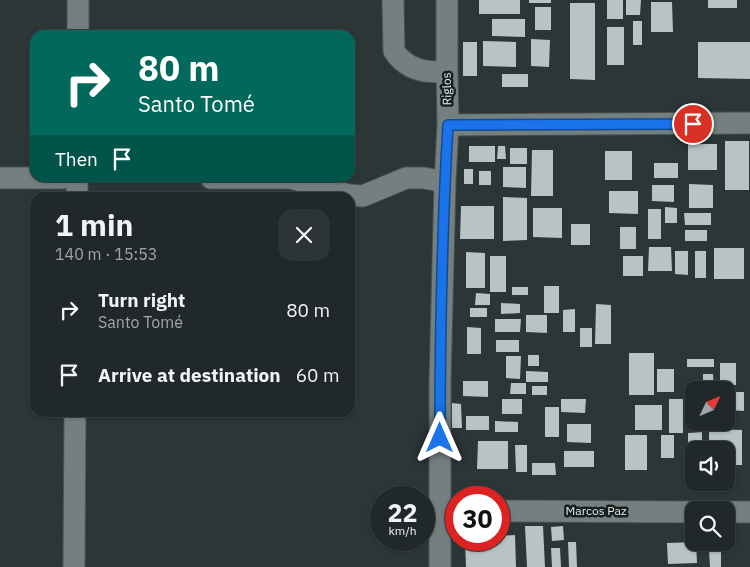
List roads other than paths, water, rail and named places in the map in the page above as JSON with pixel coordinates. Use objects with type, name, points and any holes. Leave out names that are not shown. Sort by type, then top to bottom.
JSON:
[{"type":"street","points":[[78,0],[78,30]]},
{"type":"street","points":[[393,0],[394,51],[398,58],[407,66],[432,73],[446,72]]},
{"type":"street","name":"Riglos","points":[[446,486],[440,382],[448,125],[446,72],[447,0]]},
{"type":"street","points":[[448,125],[750,123]]},
{"type":"street","points":[[0,178],[30,178]]},
{"type":"street","points":[[355,195],[363,196],[406,178],[424,178],[445,182]]},
{"type":"street","points":[[304,182],[338,192]]},
{"type":"street","points":[[74,567],[75,417]]},
{"type":"street","name":"Marcos Paz","points":[[510,511],[685,512]]},
{"type":"street","points":[[735,512],[750,512]]},
{"type":"street","name":"Riglos","points":[[440,567],[445,532]]}]
